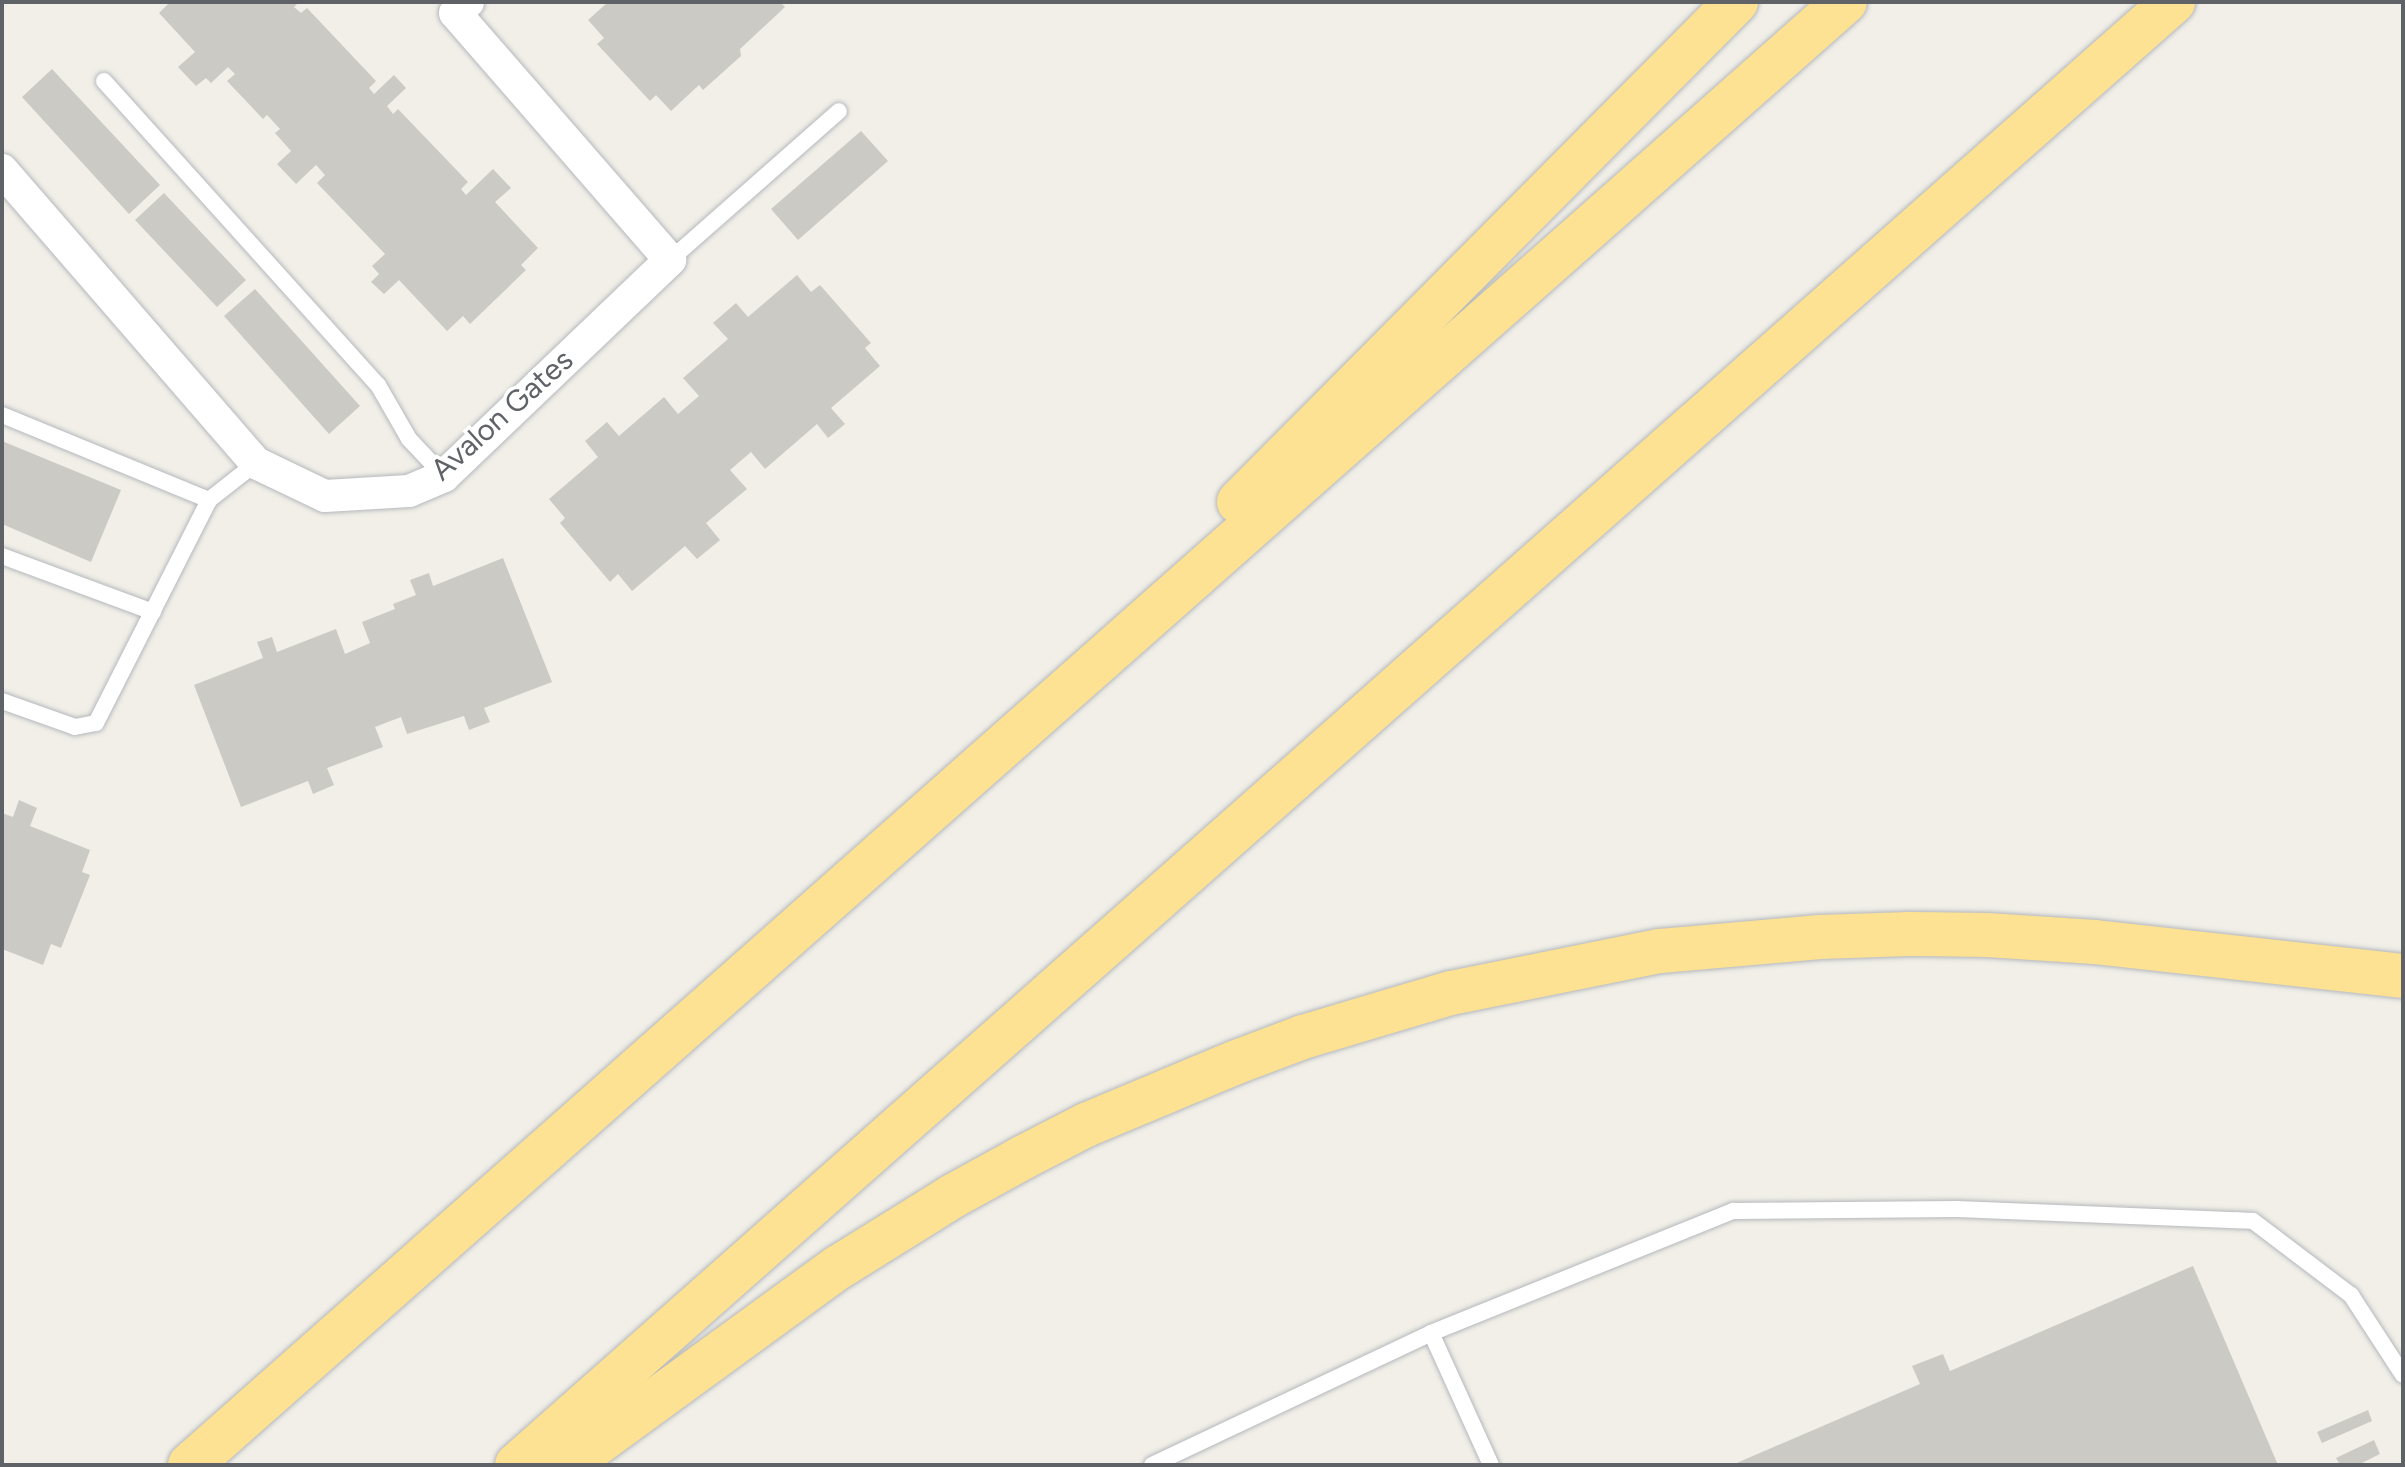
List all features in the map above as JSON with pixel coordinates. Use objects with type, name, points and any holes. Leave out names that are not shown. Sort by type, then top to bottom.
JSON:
[{"type":"highway","points":[[951,792],[1736,2]]},
{"type":"highway","points":[[190,1465],[1845,2]]},
{"type":"highway","points":[[517,1465],[2173,2]]},
{"type":"highway","points":[[567,1465],[839,1267],[941,1203],[1022,1158],[1086,1125],[1234,1063],[1303,1037],[1451,993],[1660,951],[1820,937],[1909,934],[2095,942],[2403,976]]},
{"type":"street","points":[[456,6],[670,260]]},
{"type":"street","name":"Avalon Gates","points":[[2,170],[256,463],[325,496],[409,491],[444,476],[670,260]]},
{"type":"lane","points":[[104,81],[378,385],[409,439],[444,476]]},
{"type":"lane","points":[[670,260],[839,111]]},
{"type":"lane","points":[[2,415],[209,500]]},
{"type":"lane","points":[[2,701],[75,727],[96,723],[209,500],[256,463]]},
{"type":"lane","points":[[2,556],[153,612]]},
{"type":"lane","points":[[1152,1465],[1431,1333],[1733,1211],[1957,1209],[2253,1221],[2351,1295],[2403,1375]]},
{"type":"lane","points":[[1431,1333],[1491,1465]]},
{"type":"building","points":[[170,2],[299,2],[294,7],[301,13],[307,8],[376,81],[369,88],[374,94],[394,75],[406,88],[387,106],[393,114],[398,109],[468,182],[461,189],[466,195],[493,169],[511,188],[495,202],[538,248],[521,265],[526,270],[470,324],[463,316],[447,331],[399,280],[384,294],[371,282],[379,274],[372,266],[385,254],[317,183],[325,175],[316,165],[296,184],[277,164],[291,151],[275,133],[280,129],[267,115],[263,119],[227,81],[235,74],[228,67],[211,83],[206,78],[196,86],[178,67],[195,52],[159,13]]},
{"type":"building","points":[[608,2],[780,2],[785,7],[740,49],[741,56],[703,90],[699,85],[671,111],[656,95],[650,101],[597,44],[604,38],[588,20]]},
{"type":"building","points":[[52,69],[160,185],[129,214],[22,97]]},
{"type":"building","points":[[861,131],[888,161],[798,240],[771,209]]},
{"type":"building","points":[[164,193],[246,280],[217,307],[135,220]]},
{"type":"building","points":[[797,275],[811,292],[820,285],[871,343],[865,348],[880,366],[831,408],[845,424],[828,438],[817,424],[765,469],[751,452],[730,470],[747,489],[706,523],[720,540],[697,559],[685,546],[632,591],[618,574],[610,582],[560,523],[565,518],[549,499],[598,457],[585,441],[607,422],[619,436],[664,397],[678,414],[699,396],[683,378],[728,339],[713,323],[736,303],[748,317]]},
{"type":"building","points":[[255,289],[360,406],[329,434],[224,316]]},
{"type":"building","points":[[2,441],[121,490],[91,562],[2,524]]},
{"type":"building","points":[[503,558],[552,682],[484,708],[490,722],[469,730],[464,716],[407,734],[401,717],[375,727],[383,747],[327,768],[334,785],[313,794],[308,781],[241,807],[194,685],[263,658],[257,642],[272,637],[277,652],[336,629],[345,654],[370,643],[362,622],[395,609],[393,604],[416,595],[410,580],[429,573],[433,586]]},
{"type":"building","points":[[19,800],[37,808],[30,826],[90,850],[82,872],[90,875],[61,948],[51,944],[43,965],[2,949],[2,813],[13,817]]},
{"type":"building","points":[[2193,1266],[2278,1465],[1732,1465],[1920,1384],[1912,1366],[1943,1354],[1950,1371]]},
{"type":"building","points":[[2368,1410],[2372,1421],[2322,1443],[2317,1432]]},
{"type":"building","points":[[2374,1440],[2380,1454],[2358,1465],[2340,1465],[2336,1458]]}]
